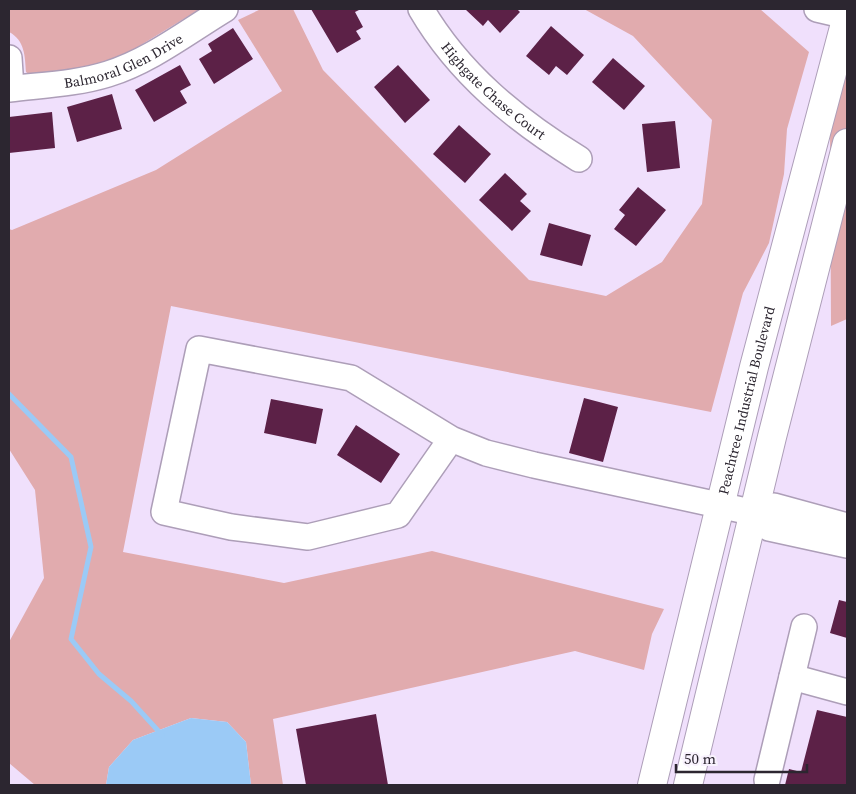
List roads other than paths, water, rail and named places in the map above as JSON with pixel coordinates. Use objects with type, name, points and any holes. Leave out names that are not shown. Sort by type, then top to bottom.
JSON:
[{"type":"highway","name":"Peachtree Industrial Boulevard","points":[[652,785],[720,506],[847,16]]},
{"type":"highway","points":[[688,785],[757,513],[847,143]]},
{"type":"street","name":"Balmoral Glen Drive","points":[[9,58],[10,88],[66,83],[107,74],[154,54],[224,9]]},
{"type":"street","name":"Highgate Chase Court","points":[[421,9],[438,37],[475,82],[540,135],[579,159]]},
{"type":"street","points":[[818,9],[847,16]]},
{"type":"street","points":[[451,439],[398,514],[326,533],[308,537],[289,535],[231,527],[164,512],[199,349],[352,378],[451,439],[486,453],[757,513],[774,506],[834,530]]},
{"type":"street","points":[[767,780],[804,627]]},
{"type":"street","points":[[792,677],[847,692]]},
{"type":"water","points":[[191,718],[227,722],[246,742],[251,785],[106,785],[109,767],[133,740]]},
{"type":"waterway","points":[[9,394],[71,457],[91,547],[71,639],[99,674],[131,701],[162,735]]}]
